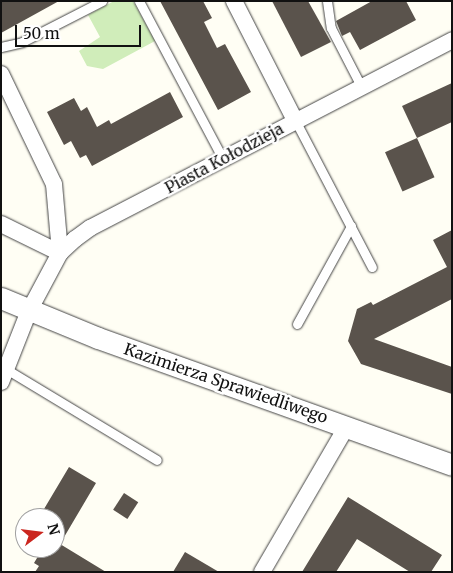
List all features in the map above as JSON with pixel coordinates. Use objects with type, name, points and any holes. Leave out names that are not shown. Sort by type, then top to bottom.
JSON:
[{"type":"street","points":[[234,1],[295,120]]},
{"type":"street","name":"Piasta Kołodzieja","points":[[3,372],[28,311],[60,253],[90,228],[452,40]]},
{"type":"street","points":[[1,74],[54,184],[60,253]]},
{"type":"street","points":[[1,224],[60,253]]},
{"type":"street","name":"Kazimierza Sprawiedliwego","points":[[1,298],[28,311],[452,465]]},
{"type":"street","points":[[262,572],[347,426]]},
{"type":"lane","points":[[1,47],[29,39],[102,1]]},
{"type":"lane","points":[[140,1],[223,158]]},
{"type":"lane","points":[[327,1],[331,28],[361,86]]},
{"type":"lane","points":[[295,120],[372,267]]},
{"type":"lane","points":[[297,324],[351,226]]},
{"type":"lane","points":[[3,372],[157,460]]},
{"type":"green space","points":[[114,1],[133,1],[155,41],[103,69],[87,66],[79,51],[100,37],[88,15]]},
{"type":"building","points":[[1,1],[59,1],[1,33]]},
{"type":"building","points":[[160,1],[203,1],[212,18],[204,22],[217,48],[225,44],[251,92],[218,110]]},
{"type":"building","points":[[272,1],[308,1],[331,42],[301,57]]},
{"type":"building","points":[[372,1],[406,1],[416,20],[360,50],[350,32],[342,36],[336,21]]},
{"type":"building","points":[[452,83],[452,122],[417,138],[402,106]]},
{"type":"building","points":[[170,92],[183,117],[92,166],[86,155],[80,158],[71,141],[64,145],[47,112],[74,98],[81,111],[87,107],[97,127],[109,120],[111,124]]},
{"type":"building","points":[[417,138],[434,177],[403,192],[385,152]]},
{"type":"building","points":[[452,230],[452,299],[374,339],[452,367],[452,394],[361,364],[348,341],[357,309],[371,302],[373,305],[447,267],[433,240]]},
{"type":"building","points":[[69,467],[96,483],[65,536],[65,508],[45,508]]},
{"type":"building","points":[[124,493],[138,502],[127,519],[113,510]]},
{"type":"building","points":[[348,497],[442,555],[431,572],[410,572],[357,539],[336,572],[302,572]]},
{"type":"building","points":[[65,547],[106,572],[35,572],[39,566],[34,563],[37,558],[65,558]]},
{"type":"building","points":[[185,552],[219,572],[173,572]]}]
